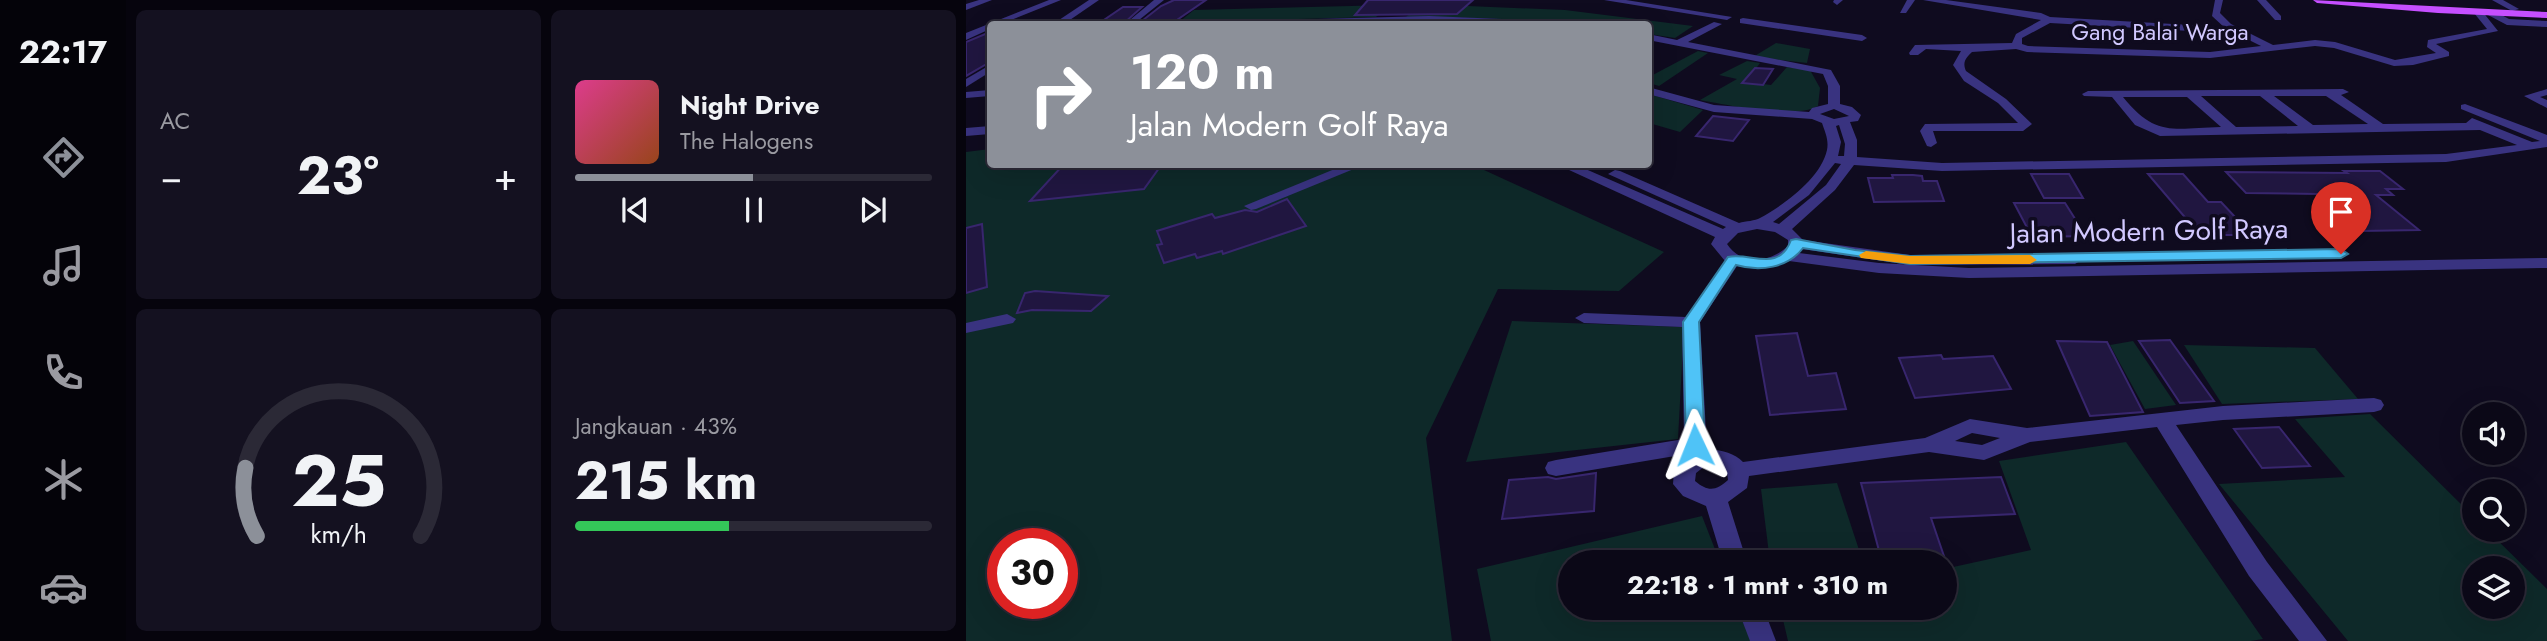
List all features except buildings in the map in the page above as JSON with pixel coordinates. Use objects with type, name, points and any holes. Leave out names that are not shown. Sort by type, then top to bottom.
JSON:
[{"type":"main road","points":[[2317,0],[2485,13],[2547,13]]},
{"type":"main road","points":[[2373,0],[2547,13]]},
{"type":"street","points":[[966,6],[974,0]]},
{"type":"street","points":[[966,6],[988,0]]},
{"type":"street","points":[[1002,21],[1057,0]]},
{"type":"street","points":[[1062,21],[1094,0]]},
{"type":"street","points":[[1152,0],[1160,0]]},
{"type":"street","points":[[1133,21],[1160,0]]},
{"type":"street","points":[[1608,0],[1668,7],[1724,23],[1743,21],[1862,38]]},
{"type":"street","points":[[1903,11],[1911,0]]},
{"type":"street","name":"Gang Balai Warga","points":[[1927,0],[2020,11],[2048,20]]},
{"type":"street","points":[[2219,0],[2215,14],[2228,26],[2272,48]]},
{"type":"street","points":[[2261,0],[2278,18]]},
{"type":"street","points":[[2496,0],[2515,9]]},
{"type":"street","points":[[2485,13],[2507,22],[2547,24]]},
{"type":"street","name":"Gang Balai Warga","points":[[2048,20],[2019,36],[2016,40],[2017,46],[2037,50],[2210,55],[2315,43],[2335,45],[2370,58],[2394,63],[2413,62],[2445,54],[2432,47],[2431,42],[2493,31],[2485,13]]},
{"type":"street","points":[[2048,20],[2208,29]]},
{"type":"street","points":[[1353,21],[1479,21]]},
{"type":"street","points":[[1686,44],[1724,23]]},
{"type":"street","points":[[966,37],[987,27]]},
{"type":"street","points":[[1652,38],[1816,69],[1825,87],[1823,110],[1834,140],[1831,159],[1823,173],[1793,201],[1760,225]]},
{"type":"street","points":[[1914,53],[1919,47],[1926,46],[1969,49],[2017,46]]},
{"type":"street","points":[[1931,144],[1926,131],[1929,127],[2023,128],[2026,124],[2001,100],[1962,76],[1958,64],[1959,56],[1969,49]]},
{"type":"street","points":[[966,84],[987,70]]},
{"type":"street","points":[[1652,91],[1714,108],[1848,109],[1855,115],[1844,122],[1828,122]]},
{"type":"street","points":[[2328,92],[2381,128]]},
{"type":"street","points":[[2088,94],[2343,92]]},
{"type":"street","points":[[2547,92],[2530,96],[2547,105]]},
{"type":"street","points":[[966,95],[987,93]]},
{"type":"street","points":[[2263,93],[2310,130]]},
{"type":"street","points":[[2115,94],[2138,124],[2148,130],[2482,126]]},
{"type":"street","points":[[2190,94],[2233,131]]},
{"type":"street","points":[[2465,107],[2547,142]]},
{"type":"street","points":[[2367,119],[2449,118],[2482,126],[2530,146]]},
{"type":"street","points":[[1782,229],[1840,176],[1850,161],[1851,139],[1844,122]]},
{"type":"street","points":[[966,132],[987,130]]},
{"type":"street","points":[[966,139],[987,136]]},
{"type":"street","points":[[1831,159],[1942,167],[2432,158],[2478,155],[2547,142]]},
{"type":"street","points":[[1251,206],[1350,168]]},
{"type":"street","points":[[1572,168],[1730,231],[1760,225],[1782,229],[1795,238],[1793,250],[1763,264],[1733,260],[1723,253],[1719,244],[1730,231]]},
{"type":"street","points":[[1600,168],[1730,231]]},
{"type":"street","name":"Jalan Modern Golf Raya","points":[[1793,250],[1966,261],[2547,251]]},
{"type":"street","name":"Jalan Modern Golf Raya","points":[[1793,250],[1851,267],[1909,272],[2547,263]]},
{"type":"street","points":[[1556,468],[1697,452],[1729,461],[1738,470],[1739,482],[1730,493],[1715,498],[1696,496],[1684,484],[1685,470],[1697,452],[1691,322],[1733,260]]},
{"type":"street","points":[[1584,318],[1691,322]]},
{"type":"street","points":[[966,328],[1007,319]]},
{"type":"street","points":[[1738,470],[1928,445],[1984,453],[2027,435],[2162,419],[2374,405]]},
{"type":"street","points":[[2162,419],[2258,569],[2314,641]]},
{"type":"street","points":[[1715,498],[1731,550]]},
{"type":"street","points":[[1755,620],[1763,641]]},
{"type":"green space","points":[[1421,4],[1565,10],[1693,26],[1675,38],[1652,34],[1652,21],[1406,17]]},
{"type":"green space","points":[[1391,5],[1376,17],[1180,21],[1194,10]]},
{"type":"green space","points":[[1776,43],[1810,49],[1807,63],[1753,57]]},
{"type":"green space","points":[[1698,51],[1708,53],[1659,86],[1652,84],[1652,75]]},
{"type":"green space","points":[[1747,61],[1760,63],[1746,82],[1771,85],[1787,67],[1810,70],[1820,88],[1818,106],[1807,110],[1777,112],[1700,100],[1737,79],[1719,75]]},
{"type":"green space","points":[[1652,95],[1703,110],[1680,132],[1652,124]]},
{"type":"green space","points":[[987,149],[987,168],[1486,168],[1484,170],[1664,252],[1619,291],[1498,289],[1426,438],[1452,641],[966,641],[966,152]]},
{"type":"green space","points":[[1512,321],[1684,327],[1678,439],[1466,462]]},
{"type":"green space","points":[[2133,341],[2176,405],[2145,409],[2110,345]]},
{"type":"green space","points":[[2184,345],[2315,348],[2358,399],[2222,404]]},
{"type":"green space","points":[[2370,414],[2462,505],[2462,542],[2499,542],[2513,556],[2462,556],[2462,619],[2525,619],[2525,567],[2547,589],[2547,641],[2348,641],[2219,484],[2345,477],[2295,419]]},
{"type":"green space","points":[[2126,442],[2263,639],[1788,641],[1783,620],[1957,620],[1957,566],[2031,550],[1999,461]]},
{"type":"green space","points":[[1837,483],[1859,550],[1769,550],[1761,489]]},
{"type":"green space","points":[[1702,516],[1715,550],[1558,550],[1558,620],[1743,620],[1751,641],[1491,641],[1477,569]]},
{"type":"slow traffic","points":[[1866,255],[1910,260],[2030,260]]},
{"type":"route","points":[[1695,445],[1691,322],[1733,260],[1747,264],[1778,262],[1789,256],[1796,243],[1855,254],[1910,260],[2341,254]]}]
